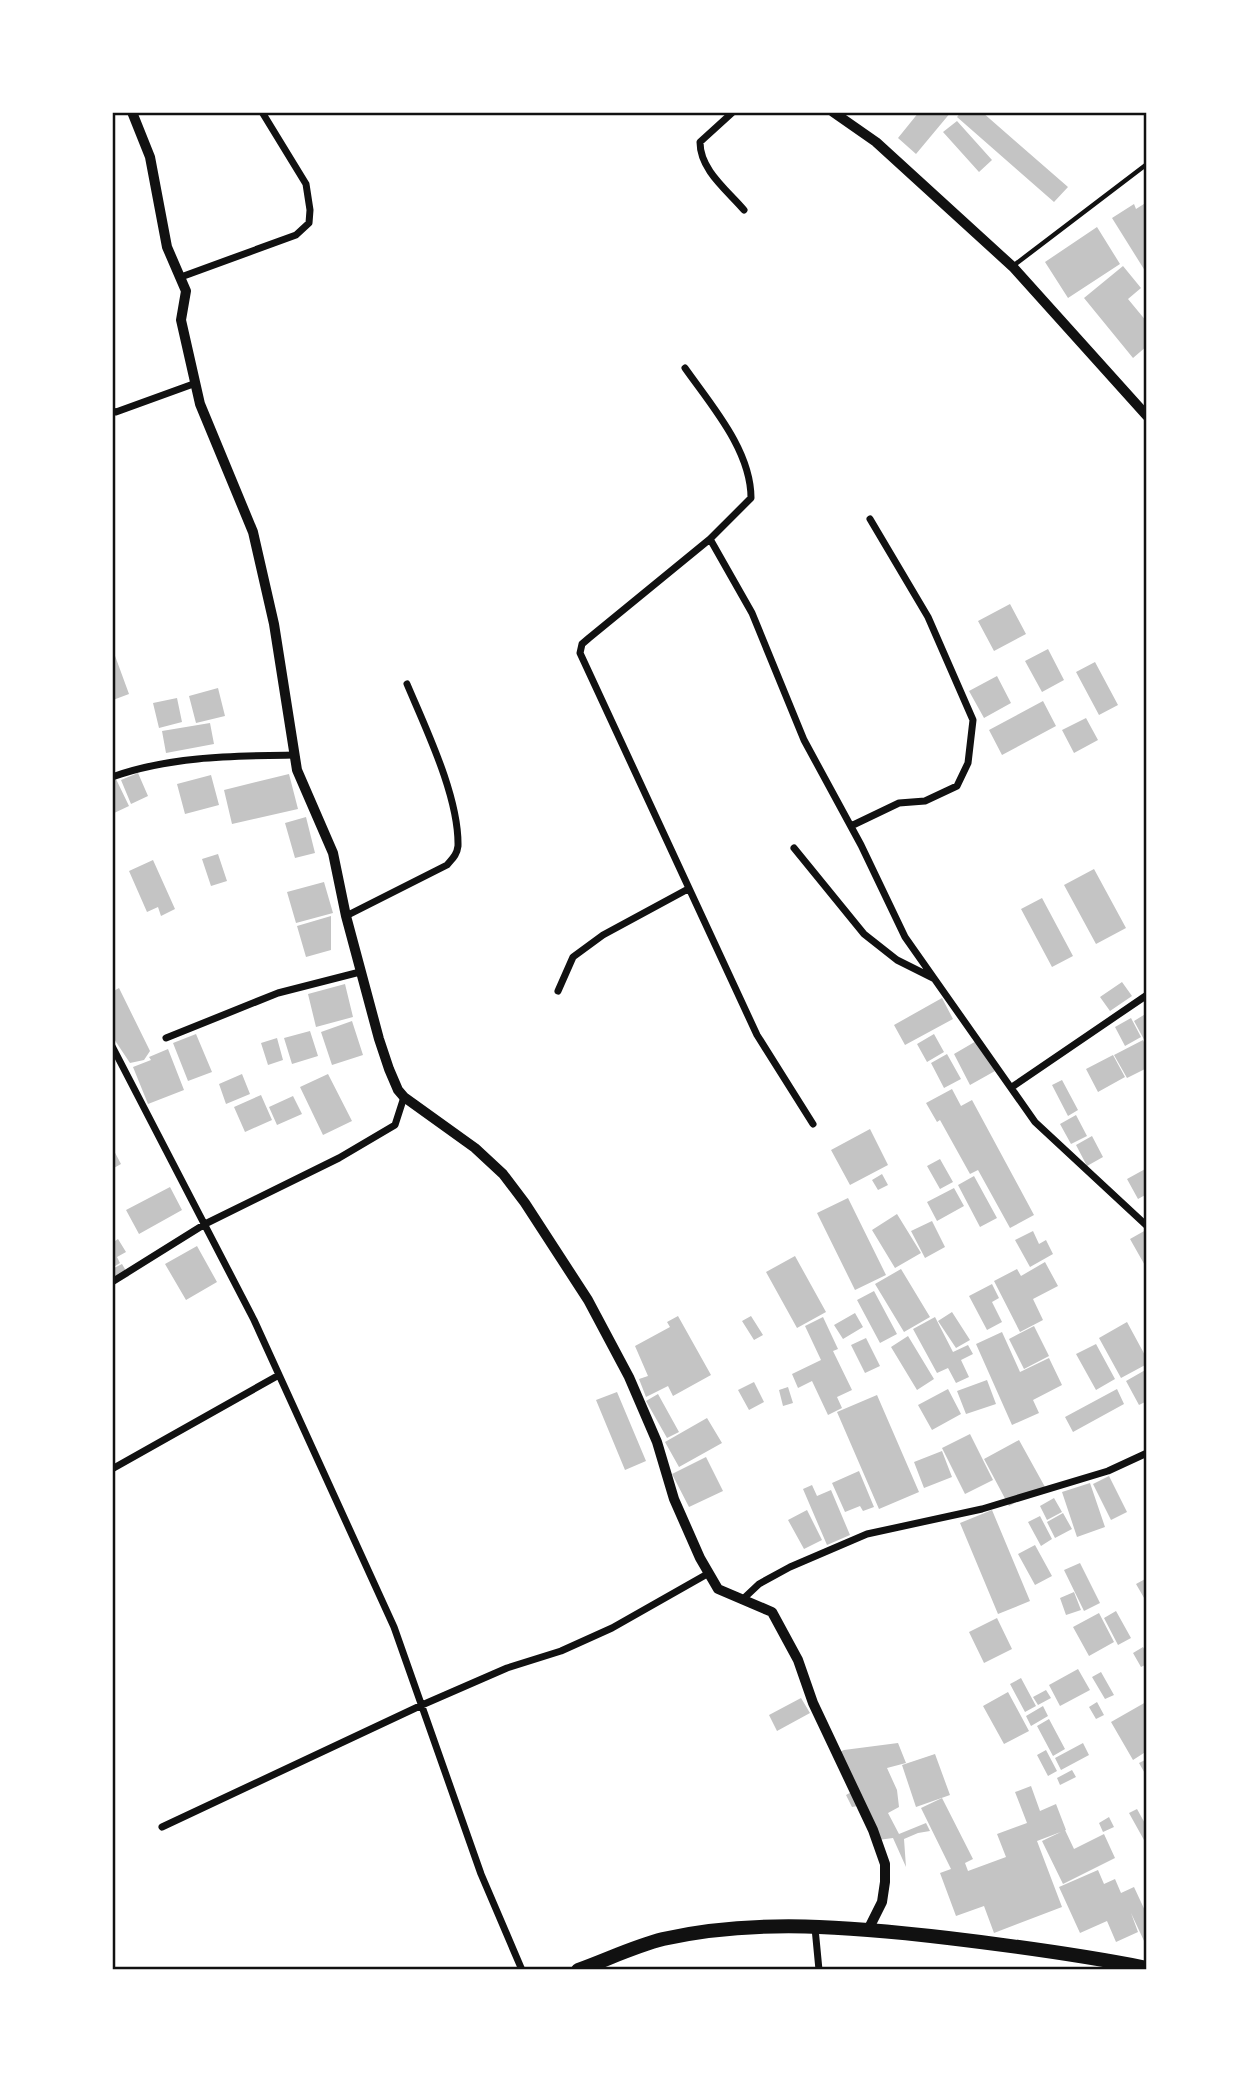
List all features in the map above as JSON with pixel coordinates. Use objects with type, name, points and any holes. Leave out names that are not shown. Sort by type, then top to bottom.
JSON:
[{"type":"highway","points":[[578,1970],[661,1940],[713,1931],[765,1927],[869,1928],[1056,1951],[1147,1968]]},
{"type":"street","points":[[132,112],[150,157],[167,247],[187,291],[181,320],[200,404],[260,554],[295,755],[303,786],[333,853],[360,972],[388,1069],[404,1097],[475,1148],[503,1174],[552,1242],[588,1300],[629,1377],[657,1442],[674,1499],[718,1590],[772,1612],[776,1619],[798,1660],[813,1703],[873,1830],[885,1864],[886,1882],[881,1902],[869,1928]]},
{"type":"street","points":[[181,277],[296,235],[309,223],[306,184],[262,112]]},
{"type":"street","points":[[733,112],[700,142],[700,155],[709,170],[744,210]]},
{"type":"street","points":[[833,112],[876,142],[1013,267],[1147,416]]},
{"type":"street","points":[[685,368],[734,438],[751,487],[751,498],[710,539],[582,644],[580,653],[757,1035],[813,1124]]},
{"type":"street","points":[[112,411],[116,412],[196,383]]},
{"type":"street","points":[[851,827],[899,803],[925,801],[957,786],[968,763],[973,720],[928,617],[870,519]]},
{"type":"street","points":[[710,539],[752,613],[804,740],[851,827],[905,937],[1035,1122],[1147,1226]]},
{"type":"street","points":[[346,916],[447,865],[456,855],[458,847],[452,809],[440,764],[407,684]]},
{"type":"street","points":[[112,777],[135,769],[218,756],[295,755]]},
{"type":"street","points":[[794,848],[864,934],[897,960],[933,978]]},
{"type":"street","points":[[558,991],[573,957],[603,934],[688,888]]},
{"type":"street","points":[[166,1038],[278,993],[360,972]]},
{"type":"street","points":[[1012,1087],[1147,995]]},
{"type":"street","points":[[112,1046],[205,1224],[279,1375],[394,1627],[481,1874],[522,1970]]},
{"type":"street","points":[[112,1282],[205,1224],[339,1158],[395,1125],[404,1097]]},
{"type":"street","points":[[112,1469],[279,1375]]},
{"type":"street","points":[[742,1600],[759,1584],[790,1567],[867,1534],[982,1510],[1108,1471],[1147,1453]]},
{"type":"street","points":[[162,1827],[422,1705],[507,1668],[571,1646],[612,1628],[709,1573]]},
{"type":"street","points":[[815,1928],[819,1970]]},
{"type":"lane","points":[[1013,267],[1147,164]]},
{"type":"building","points":[[919,112],[951,112],[916,154],[898,138]]},
{"type":"building","points":[[961,112],[982,112],[1068,187],[1054,202],[957,117]]},
{"type":"building","points":[[957,121],[992,160],[979,172],[943,132]]},
{"type":"building","points":[[1147,202],[1147,274],[1112,218],[1134,204],[1136,209]]},
{"type":"building","points":[[1097,227],[1120,264],[1068,298],[1045,262]]},
{"type":"building","points":[[1123,266],[1141,288],[1128,299],[1147,322],[1147,346],[1133,358],[1084,298]]},
{"type":"building","points":[[1010,604],[1026,634],[994,651],[978,621]]},
{"type":"building","points":[[1048,649],[1064,680],[1042,692],[1025,661]]},
{"type":"building","points":[[112,653],[129,694],[113,700]]},
{"type":"building","points":[[1095,662],[1118,705],[1099,715],[1076,672]]},
{"type":"building","points":[[997,676],[1011,703],[984,718],[969,691]]},
{"type":"building","points":[[218,688],[225,716],[196,723],[189,696]]},
{"type":"building","points":[[177,698],[182,722],[159,728],[153,703]]},
{"type":"building","points":[[1043,701],[1056,726],[1002,755],[989,730]]},
{"type":"building","points":[[1086,718],[1098,740],[1074,753],[1062,730]]},
{"type":"building","points":[[210,723],[214,744],[166,753],[162,731]]},
{"type":"building","points":[[138,773],[148,796],[131,804],[121,780]]},
{"type":"building","points":[[289,774],[298,809],[232,824],[224,790]]},
{"type":"building","points":[[211,775],[219,805],[185,814],[177,784]]},
{"type":"building","points":[[116,779],[129,806],[112,814],[112,781]]},
{"type":"building","points":[[306,817],[315,853],[295,858],[285,823]]},
{"type":"building","points":[[218,854],[227,881],[211,886],[202,859]]},
{"type":"building","points":[[153,860],[175,909],[161,916],[158,907],[147,912],[129,871]]},
{"type":"building","points":[[1094,869],[1126,928],[1096,944],[1064,885]]},
{"type":"building","points":[[324,882],[333,913],[296,923],[287,892]]},
{"type":"building","points":[[1042,898],[1073,956],[1052,967],[1021,909]]},
{"type":"building","points":[[331,916],[331,950],[306,957],[297,926]]},
{"type":"building","points":[[1122,982],[1132,996],[1110,1011],[1100,997]]},
{"type":"building","points":[[345,984],[353,1017],[316,1027],[308,994]]},
{"type":"building","points":[[119,988],[150,1051],[144,1060],[130,1063],[112,1036],[112,992]]},
{"type":"building","points":[[942,998],[953,1019],[905,1045],[894,1025]]},
{"type":"building","points":[[1147,1013],[1147,1045],[1134,1021]]},
{"type":"building","points":[[1131,1018],[1141,1037],[1125,1046],[1115,1027]]},
{"type":"building","points":[[352,1021],[363,1055],[332,1065],[321,1032]]},
{"type":"building","points":[[310,1031],[318,1056],[292,1064],[284,1038]]},
{"type":"building","points":[[196,1034],[212,1072],[188,1081],[173,1043]]},
{"type":"building","points":[[934,1034],[944,1052],[927,1062],[917,1044]]},
{"type":"building","points":[[277,1038],[283,1060],[268,1065],[261,1043]]},
{"type":"building","points":[[978,1040],[995,1071],[970,1085],[954,1054]]},
{"type":"building","points":[[1143,1040],[1147,1048],[1147,1068],[1127,1078],[1114,1055]]},
{"type":"building","points":[[168,1049],[184,1090],[148,1104],[133,1067]]},
{"type":"building","points":[[947,1054],[961,1079],[944,1088],[931,1063]]},
{"type":"building","points":[[1113,1055],[1125,1077],[1098,1092],[1086,1069]]},
{"type":"building","points":[[242,1074],[250,1094],[226,1104],[219,1084]]},
{"type":"building","points":[[328,1074],[352,1121],[323,1135],[300,1087]]},
{"type":"building","points":[[1062,1080],[1078,1110],[1068,1116],[1052,1085]]},
{"type":"building","points":[[952,1089],[961,1106],[972,1100],[1034,1215],[1010,1228],[978,1170],[970,1174],[940,1120],[937,1122],[926,1103]]},
{"type":"building","points":[[261,1095],[272,1120],[245,1132],[234,1107]]},
{"type":"building","points":[[293,1096],[302,1114],[277,1125],[269,1107]]},
{"type":"building","points":[[1076,1115],[1087,1136],[1071,1144],[1060,1124]]},
{"type":"building","points":[[870,1129],[888,1165],[850,1185],[831,1150]]},
{"type":"building","points":[[1092,1136],[1103,1157],[1087,1166],[1076,1145]]},
{"type":"building","points":[[112,1147],[121,1164],[112,1169]]},
{"type":"building","points":[[940,1159],[953,1182],[940,1189],[927,1166]]},
{"type":"building","points":[[1147,1168],[1147,1194],[1138,1199],[1127,1179]]},
{"type":"building","points":[[882,1174],[888,1185],[878,1190],[872,1180]]},
{"type":"building","points":[[974,1176],[997,1218],[980,1227],[958,1185]]},
{"type":"building","points":[[170,1187],[182,1210],[139,1234],[126,1210]]},
{"type":"building","points":[[954,1188],[964,1206],[937,1221],[927,1202]]},
{"type":"building","points":[[848,1198],[886,1275],[855,1290],[817,1213]]},
{"type":"building","points":[[897,1214],[921,1253],[895,1268],[872,1230]]},
{"type":"building","points":[[932,1221],[945,1247],[925,1258],[911,1231]]},
{"type":"building","points":[[1146,1230],[1147,1232],[1147,1269],[1130,1239]]},
{"type":"building","points":[[1033,1231],[1039,1244],[1046,1240],[1053,1254],[1030,1267],[1015,1240]]},
{"type":"building","points":[[118,1239],[126,1252],[117,1257],[120,1263],[112,1268],[112,1243]]},
{"type":"building","points":[[197,1246],[217,1282],[186,1300],[165,1264]]},
{"type":"building","points":[[795,1256],[826,1312],[797,1328],[766,1272]]},
{"type":"building","points":[[1045,1262],[1058,1286],[1033,1299],[1043,1320],[1020,1332],[994,1281],[1017,1269],[1021,1276]]},
{"type":"building","points":[[122,1264],[129,1276],[112,1285],[112,1269]]},
{"type":"building","points":[[901,1269],[930,1317],[904,1332],[875,1284]]},
{"type":"building","points":[[992,1284],[999,1298],[992,1302],[1002,1322],[987,1330],[969,1296]]},
{"type":"building","points":[[874,1291],[897,1334],[880,1343],[857,1300]]},
{"type":"building","points":[[952,1312],[970,1340],[956,1348],[938,1321]]},
{"type":"building","points":[[855,1313],[863,1327],[843,1339],[834,1325]]},
{"type":"building","points":[[678,1316],[711,1375],[673,1396],[668,1386],[646,1397],[639,1379],[648,1376],[635,1346],[670,1327],[667,1322]]},
{"type":"building","points":[[751,1316],[763,1335],[754,1340],[742,1321]]},
{"type":"building","points":[[823,1317],[838,1349],[833,1351],[852,1390],[837,1397],[842,1408],[828,1415],[812,1381],[798,1388],[792,1374],[821,1360],[805,1326]]},
{"type":"building","points":[[935,1317],[953,1352],[968,1345],[973,1354],[961,1360],[969,1377],[956,1383],[948,1368],[937,1373],[913,1329]]},
{"type":"building","points":[[1127,1322],[1147,1359],[1147,1364],[1121,1378],[1099,1338]]},
{"type":"building","points":[[1034,1326],[1049,1356],[1024,1369],[1009,1339]]},
{"type":"building","points":[[1002,1332],[1020,1372],[1049,1358],[1062,1385],[1033,1400],[1039,1413],[1012,1425],[976,1344]]},
{"type":"building","points":[[908,1336],[934,1379],[917,1390],[891,1347]]},
{"type":"building","points":[[866,1338],[880,1366],[865,1373],[851,1345]]},
{"type":"building","points":[[1096,1344],[1115,1379],[1096,1390],[1076,1354]]},
{"type":"building","points":[[1147,1369],[1147,1401],[1139,1405],[1126,1381]]},
{"type":"building","points":[[987,1380],[996,1404],[966,1414],[957,1391]]},
{"type":"building","points":[[754,1382],[764,1402],[749,1410],[738,1390]]},
{"type":"building","points":[[788,1387],[793,1403],[783,1406],[779,1390]]},
{"type":"building","points":[[948,1389],[961,1414],[932,1430],[918,1405]]},
{"type":"building","points":[[1117,1389],[1124,1404],[1073,1432],[1065,1417]]},
{"type":"building","points":[[617,1392],[646,1461],[625,1470],[596,1400]]},
{"type":"building","points":[[658,1394],[679,1432],[667,1438],[646,1401]]},
{"type":"building","points":[[877,1395],[919,1492],[879,1509],[837,1412]]},
{"type":"building","points":[[707,1418],[722,1443],[679,1467],[665,1442]]},
{"type":"building","points":[[970,1434],[993,1480],[965,1494],[942,1448]]},
{"type":"building","points":[[1019,1440],[1045,1487],[1009,1506],[984,1459]]},
{"type":"building","points":[[942,1451],[952,1477],[924,1488],[914,1462]]},
{"type":"building","points":[[706,1457],[723,1491],[689,1507],[672,1474]]},
{"type":"building","points":[[859,1471],[874,1507],[863,1511],[860,1506],[845,1512],[832,1483]]},
{"type":"building","points":[[1109,1476],[1127,1512],[1111,1520],[1093,1484]]},
{"type":"building","points":[[1090,1483],[1105,1527],[1077,1537],[1062,1492]]},
{"type":"building","points":[[812,1485],[817,1496],[831,1490],[850,1535],[827,1545],[803,1489]]},
{"type":"building","points":[[1054,1498],[1062,1512],[1047,1520],[1040,1506]]},
{"type":"building","points":[[807,1510],[822,1540],[804,1549],[788,1520]]},
{"type":"building","points":[[992,1510],[1030,1601],[998,1614],[960,1523]]},
{"type":"building","points":[[1063,1513],[1072,1529],[1055,1538],[1047,1522]]},
{"type":"building","points":[[1040,1516],[1052,1539],[1041,1546],[1028,1522]]},
{"type":"building","points":[[1035,1545],[1052,1576],[1035,1585],[1018,1554]]},
{"type":"building","points":[[1080,1563],[1100,1603],[1084,1611],[1064,1570]]},
{"type":"building","points":[[1147,1578],[1147,1603],[1136,1584]]},
{"type":"building","points":[[1074,1592],[1081,1610],[1066,1615],[1060,1598]]},
{"type":"building","points":[[1116,1611],[1131,1638],[1118,1645],[1104,1618]]},
{"type":"building","points":[[1099,1613],[1114,1642],[1089,1656],[1073,1627]]},
{"type":"building","points":[[997,1618],[1012,1649],[984,1663],[969,1632]]},
{"type":"building","points":[[1143,1647],[1147,1654],[1147,1664],[1141,1667],[1133,1653]]},
{"type":"building","points":[[1078,1669],[1090,1690],[1060,1706],[1049,1685]]},
{"type":"building","points":[[1101,1672],[1114,1695],[1105,1699],[1092,1677]]},
{"type":"building","points":[[1021,1678],[1036,1706],[1025,1712],[1010,1684]]},
{"type":"building","points":[[1046,1690],[1051,1698],[1038,1705],[1033,1697]]},
{"type":"building","points":[[1008,1692],[1029,1731],[1004,1744],[983,1706]]},
{"type":"building","points":[[801,1698],[810,1713],[777,1731],[769,1715]]},
{"type":"building","points":[[1097,1702],[1104,1715],[1096,1719],[1089,1707]]},
{"type":"building","points":[[1146,1702],[1147,1751],[1133,1760],[1111,1722]]},
{"type":"building","points":[[1043,1706],[1048,1716],[1031,1726],[1026,1716]]},
{"type":"building","points":[[1049,1719],[1065,1749],[1053,1756],[1037,1726]]},
{"type":"building","points":[[898,1743],[906,1763],[887,1768],[897,1790],[899,1807],[888,1813],[899,1834],[926,1823],[930,1831],[904,1839],[906,1867],[893,1838],[878,1840],[863,1805],[852,1807],[846,1795],[855,1790],[837,1753]]},
{"type":"building","points":[[1083,1743],[1089,1755],[1061,1770],[1055,1758]]},
{"type":"building","points":[[1046,1750],[1057,1771],[1048,1776],[1037,1755]]},
{"type":"building","points":[[935,1754],[950,1795],[916,1807],[902,1765]]},
{"type":"building","points":[[1147,1759],[1147,1777],[1139,1763]]},
{"type":"building","points":[[1072,1770],[1076,1777],[1060,1785],[1057,1778]]},
{"type":"building","points":[[1031,1786],[1040,1811],[1056,1804],[1066,1830],[1037,1841],[1062,1907],[994,1933],[984,1906],[956,1916],[940,1873],[951,1869],[921,1808],[942,1798],[973,1859],[965,1863],[968,1871],[1006,1857],[997,1834],[1027,1823],[1015,1792]]},
{"type":"building","points":[[1137,1809],[1147,1827],[1147,1838],[1144,1840],[1129,1813]]},
{"type":"building","points":[[1109,1817],[1114,1827],[1103,1832],[1099,1823]]},
{"type":"building","points":[[1065,1830],[1074,1849],[1104,1834],[1115,1858],[1063,1884],[1042,1841]]},
{"type":"building","points":[[1098,1870],[1104,1884],[1115,1879],[1121,1893],[1134,1887],[1147,1915],[1147,1942],[1145,1943],[1131,1913],[1138,1932],[1116,1942],[1107,1921],[1080,1933],[1059,1887]]}]
